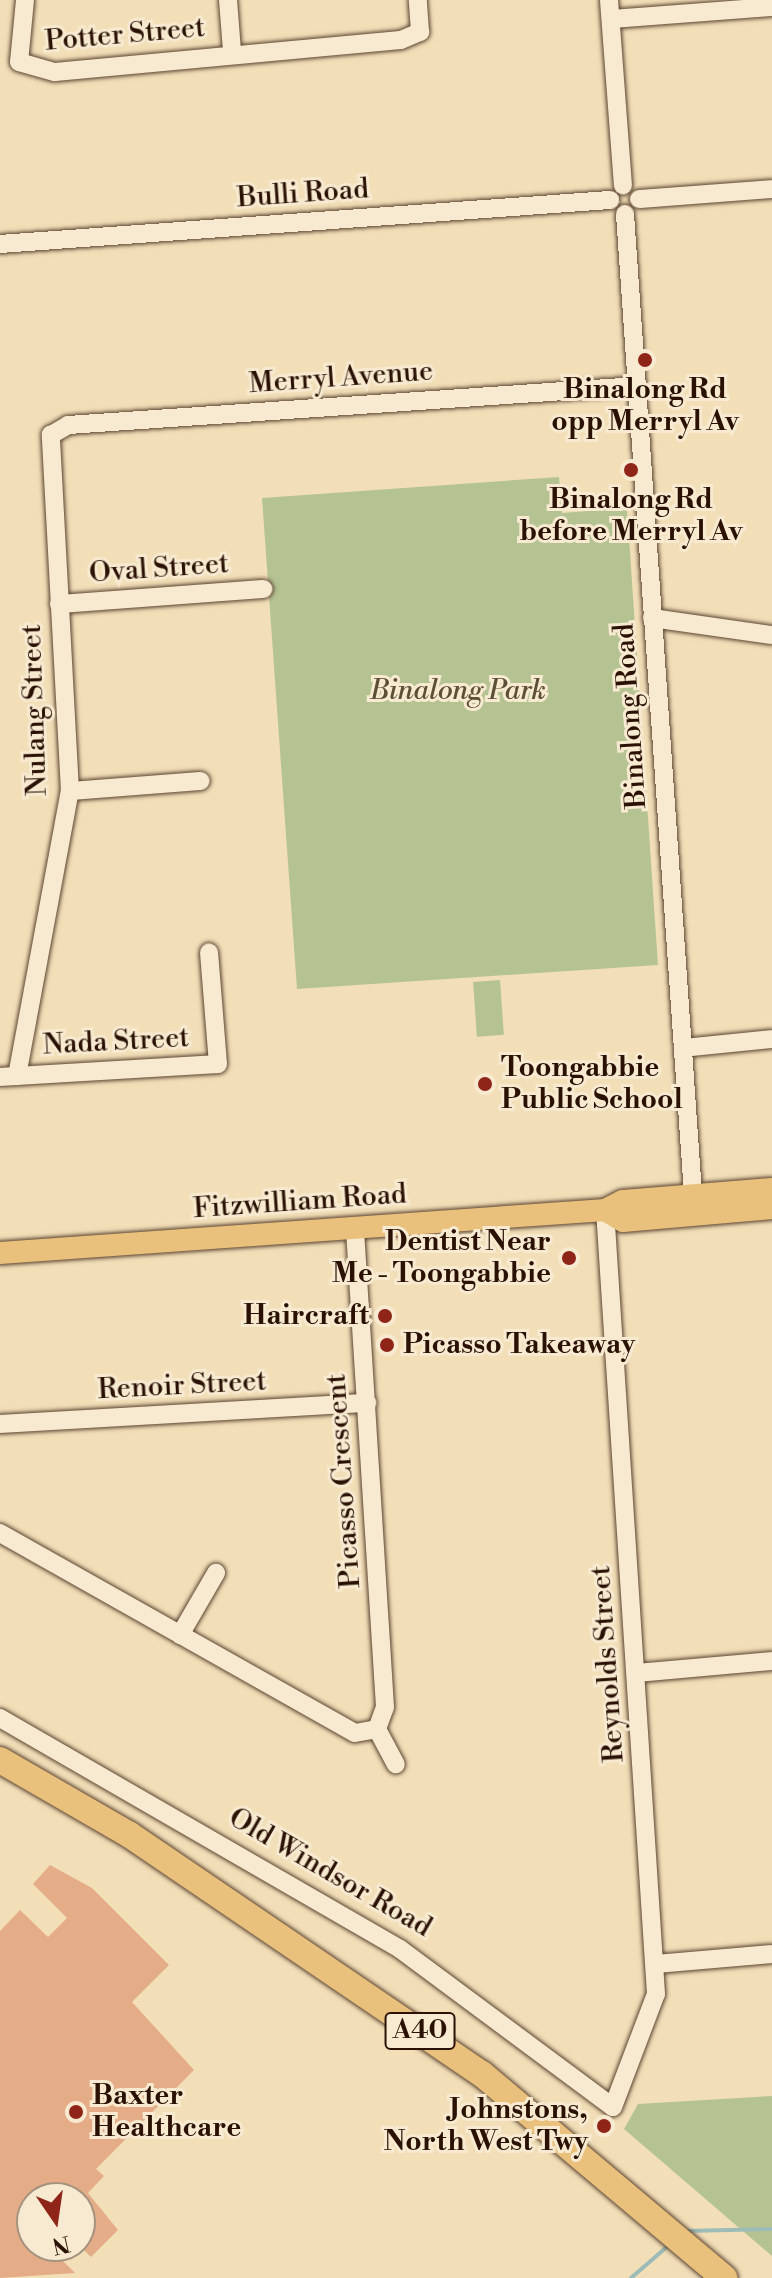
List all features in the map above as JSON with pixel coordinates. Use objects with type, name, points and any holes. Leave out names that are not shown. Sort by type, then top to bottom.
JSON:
[{"type":"highway","name":"A40","points":[[0,1760],[193,1882],[482,2074],[724,2278]]},
{"type":"highway","name":"A40","points":[[0,1779],[193,1882]]},
{"type":"main road","name":"Fitzwilliam Road","points":[[0,1253],[605,1210],[623,1221],[772,1189]]},
{"type":"main road","name":"Fitzwilliam Road","points":[[694,1205],[772,1208]]},
{"type":"street","name":"Potter Street","points":[[25,0],[16,47],[25,69],[55,72],[232,51],[401,40],[420,32],[418,0]]},
{"type":"street","points":[[228,0],[232,51]]},
{"type":"street","points":[[639,199],[623,185],[610,10],[772,7]]},
{"type":"street","points":[[623,185],[610,200],[625,214],[639,199],[772,189]]},
{"type":"street","name":"Bulli Road","points":[[0,244],[610,200]]},
{"type":"street","name":"Binalong Road","points":[[625,214],[694,1205]]},
{"type":"street","name":"Merryl Avenue","points":[[51,435],[68,425],[637,386]]},
{"type":"street","name":"Nulang Street","points":[[8,1076],[70,791],[51,435]]},
{"type":"street","name":"Oval Street","points":[[59,604],[263,589]]},
{"type":"street","points":[[652,618],[772,635]]},
{"type":"street","points":[[70,791],[201,781]]},
{"type":"street","name":"Nada Street","points":[[8,1076],[218,1064],[209,952]]},
{"type":"street","points":[[683,1048],[772,1039]]},
{"type":"street","name":"Reynolds Street","points":[[605,1210],[656,1964],[656,1994],[613,2107]]},
{"type":"street","name":"Picasso Crescent","points":[[355,1228],[385,1707],[377,1729]]},
{"type":"street","name":"Renoir Street","points":[[0,1424],[367,1403]]},
{"type":"street","points":[[0,1533],[355,1733],[377,1729],[396,1764]]},
{"type":"street","points":[[180,1635],[216,1573]]},
{"type":"street","points":[[637,1673],[772,1661]]},
{"type":"street","name":"Old Windsor Road","points":[[0,1718],[400,1949],[613,2107]]},
{"type":"street","points":[[656,1964],[772,1954]]},
{"type":"green space","name":"Binalong Park","points":[[559,477],[562,513],[627,508],[658,965],[297,989],[262,498]]},
{"type":"green space","points":[[500,980],[504,1035],[477,1037],[473,982]]},
{"type":"green space","points":[[772,2096],[772,2256],[624,2129],[638,2104]]},
{"type":"building","name":"Baxter Healthcare","points":[[50,1865],[92,1888],[169,1965],[132,2002],[194,2070],[96,2169],[104,2176],[96,2184],[96,2182],[16,2182],[16,2262],[64,2262],[75,2273],[0,2278],[0,1931],[20,1910],[48,1937],[67,1918],[33,1884]]},
{"type":"building","name":"Baxter Healthcare","points":[[96,2203],[118,2230],[96,2252]]},
{"type":"waterway","points":[[684,2231],[772,2229]]},
{"type":"waterway","points":[[631,2278],[669,2245]]},
{"type":"place","name":"Binalong Rd opp Merryl Av","points":[[645,360]]},
{"type":"place","name":"Binalong Rd before Merryl Av","points":[[631,470]]},
{"type":"place","name":"Toongabbie Public School","points":[[485,1084]]},
{"type":"place","name":"Dentist Near Me - Toongabbie","points":[[569,1258]]},
{"type":"place","name":"Haircraft","points":[[385,1316]]},
{"type":"place","name":"Picasso Takeaway","points":[[387,1345]]},
{"type":"place","name":"Baxter Healthcare","points":[[76,2112]]},
{"type":"place","name":"Johnstons, North West Twy","points":[[604,2126]]}]
